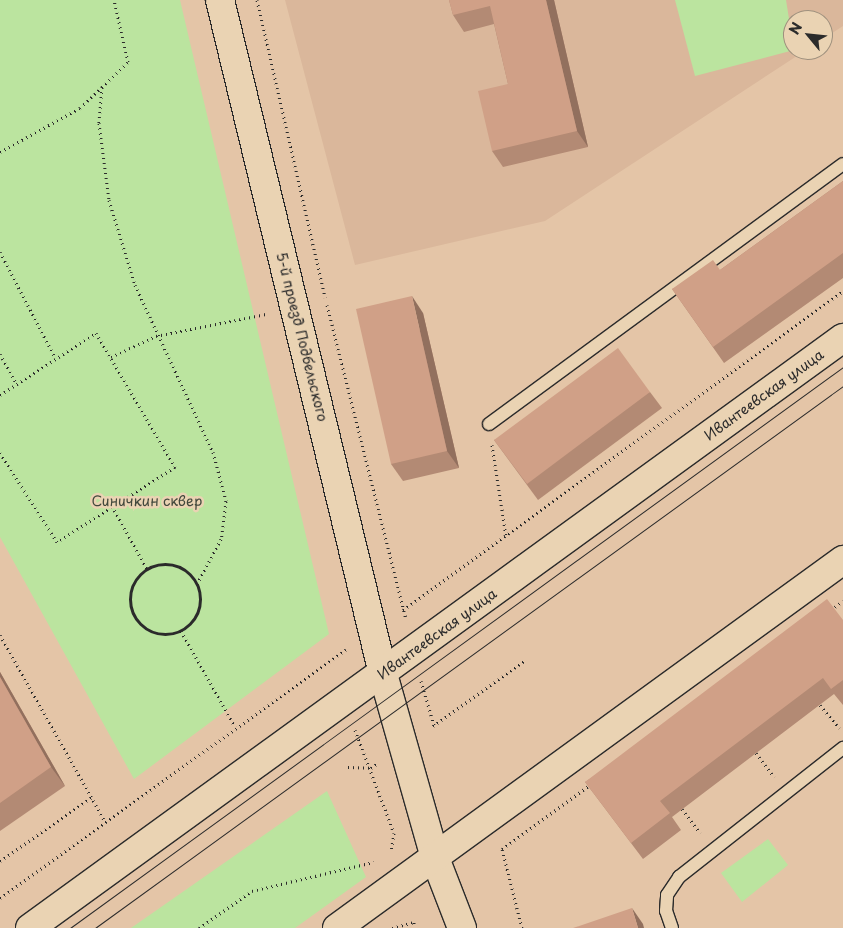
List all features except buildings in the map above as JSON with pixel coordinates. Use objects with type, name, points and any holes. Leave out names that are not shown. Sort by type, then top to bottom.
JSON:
[{"type":"street","name":"5-й проезд Подбельского","points":[[220,0],[383,674],[435,858],[462,928]]},
{"type":"street","name":"Ивантеевская улица","points":[[30,928],[383,674],[843,338]]},
{"type":"street","points":[[337,928],[843,560]]},
{"type":"lane","points":[[489,424],[843,164]]},
{"type":"lane","points":[[672,928],[666,910],[667,895],[679,877],[712,849],[843,748]]},
{"type":"path","points":[[0,152],[80,108],[128,62],[114,0]]},
{"type":"path","points":[[257,0],[403,610],[843,291]]},
{"type":"path","points":[[102,87],[100,123],[109,200],[135,285],[156,336],[213,452],[226,501],[221,539],[197,584],[197,610],[181,631],[160,634],[140,625],[130,606],[132,585],[147,569],[175,566],[197,584]]},
{"type":"path","points":[[0,252],[55,357]]},
{"type":"path","points":[[111,358],[156,336],[270,313]]},
{"type":"path","points":[[0,395],[55,357],[96,333],[175,467],[57,542],[0,453]]},
{"type":"path","points":[[0,354],[16,383]]},
{"type":"path","points":[[489,424],[506,536]]},
{"type":"path","points":[[112,506],[147,569]]},
{"type":"path","points":[[827,613],[843,602]]},
{"type":"path","points":[[181,631],[235,727]]},
{"type":"path","points":[[0,635],[105,821]]},
{"type":"path","points":[[0,898],[235,727],[346,649]]},
{"type":"path","points":[[348,767],[371,768],[524,661]]},
{"type":"path","points":[[820,705],[843,733]]},
{"type":"path","points":[[355,730],[371,768],[394,833],[389,860]]},
{"type":"path","points":[[756,753],[785,792]]},
{"type":"path","points":[[522,928],[502,850],[597,780]]},
{"type":"path","points":[[0,861],[92,797]]},
{"type":"path","points":[[682,809],[712,849]]},
{"type":"path","points":[[199,928],[252,891],[380,862]]},
{"type":"path","points":[[392,928],[414,922],[414,928]]},
{"type":"shaded area","points":[[285,0],[843,0],[843,26],[833,32],[833,10],[783,10],[783,60],[791,60],[545,221],[355,265]]},
{"type":"green space","name":"Синичкин сквер","points":[[0,0],[180,0],[329,634],[134,779],[0,537]]},
{"type":"green space","points":[[675,0],[786,0],[788,10],[783,10],[783,53],[695,76]]},
{"type":"green space","points":[[327,791],[366,877],[295,928],[131,928]]},
{"type":"green space","points":[[768,839],[788,865],[742,902],[721,873]]},
{"type":"tram line","points":[[70,928],[843,367]]},
{"type":"tram line","points":[[95,928],[843,386]]}]
